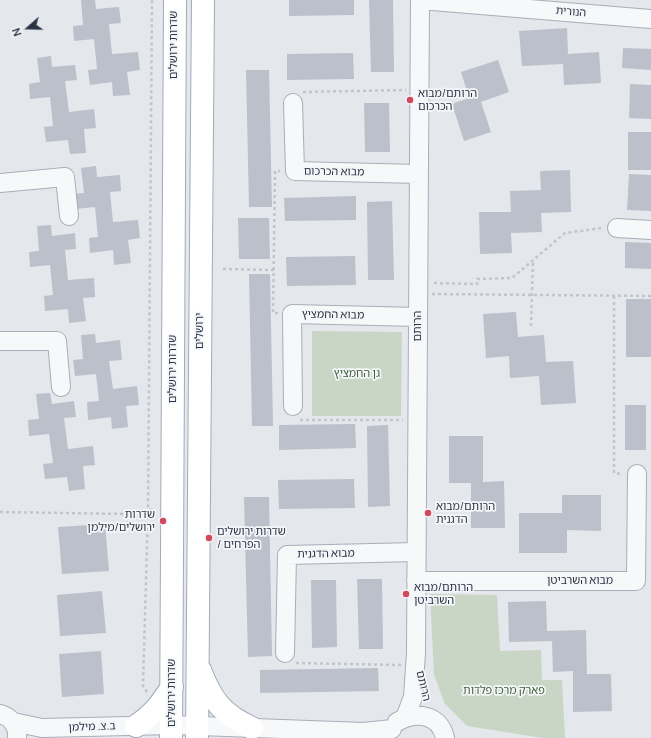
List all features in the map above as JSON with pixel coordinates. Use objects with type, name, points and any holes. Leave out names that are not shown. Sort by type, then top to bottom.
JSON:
[{"type":"main road","name":"שדרות ירושלים","points":[[171,732],[174,0]]},
{"type":"main road","name":"ירושלים","points":[[198,663],[203,0]]},
{"type":"main road","points":[[198,663],[204,680],[216,702],[230,716],[252,728]]},
{"type":"main road","points":[[197,732],[198,663]]},
{"type":"main road","points":[[136,726],[158,709],[172,687]]},
{"type":"street","name":"הנורית","points":[[420,0],[651,19]]},
{"type":"street","name":"הרותם","points":[[395,728],[413,697],[415,659],[418,317],[425,294],[419,174],[420,0]]},
{"type":"street","name":"מבוא הכרכום","points":[[293,102],[295,171],[419,174]]},
{"type":"street","points":[[0,183],[65,177],[69,216]]},
{"type":"street","points":[[611,228],[651,230]]},
{"type":"street","name":"מבוא החמציץ","points":[[292,406],[292,314],[418,317]]},
{"type":"street","points":[[0,342],[57,341],[61,387]]},
{"type":"street","name":"מבוא השרביטן","points":[[416,581],[636,581],[637,474]]},
{"type":"street","name":"מבוא הדגנית","points":[[285,653],[287,555],[416,552]]},
{"type":"street","name":"הרותם","points":[[415,659],[439,728]]},
{"type":"street","name":"ב.צ. מילמן","points":[[10,724],[42,728],[136,726],[171,732],[197,732],[252,728],[364,732],[395,728],[418,715],[439,728]]},
{"type":"street","points":[[439,728],[457,738]]},
{"type":"path","points":[[152,0],[148,510],[143,686],[158,709]]},
{"type":"path","points":[[293,102],[293,92],[419,90]]},
{"type":"path","points":[[292,314],[273,313],[275,171],[295,171]]},
{"type":"path","points":[[425,294],[432,283],[477,284],[477,279],[512,278],[565,233],[611,228]]},
{"type":"path","points":[[531,326],[533,261]]},
{"type":"path","points":[[223,269],[274,270]]},
{"type":"path","points":[[425,294],[651,296]]},
{"type":"path","points":[[614,296],[614,474],[637,474]]},
{"type":"path","points":[[292,406],[292,420],[417,420]]},
{"type":"path","points":[[0,512],[128,514],[172,506]]},
{"type":"path","points":[[285,653],[284,662],[415,659]]},
{"type":"green space","name":"גן החמציץ","points":[[312,331],[402,332],[401,416],[312,416]]},
{"type":"green space","name":"פארק מרכז פלדות","points":[[430,594],[497,595],[500,651],[541,650],[542,680],[562,680],[565,738],[543,738],[467,726],[445,704],[434,675]]},
{"type":"building","points":[[81,0],[95,0],[96,9],[119,7],[121,23],[109,24],[112,54],[138,52],[140,70],[127,72],[130,95],[113,96],[112,82],[90,85],[88,70],[97,69],[94,39],[74,41],[73,26],[83,25]]},
{"type":"building","points":[[289,0],[354,0],[354,15],[289,16]]},
{"type":"building","points":[[369,0],[393,0],[394,72],[371,72]]},
{"type":"building","points":[[567,28],[568,54],[599,52],[601,83],[564,85],[563,64],[522,66],[519,31]]},
{"type":"building","points":[[623,48],[651,49],[651,70],[622,68]]},
{"type":"building","points":[[353,53],[354,79],[287,80],[287,54]]},
{"type":"building","points":[[51,56],[52,67],[75,65],[77,80],[65,81],[69,112],[94,109],[96,128],[84,129],[86,153],[70,154],[68,140],[46,142],[44,127],[53,126],[50,97],[30,99],[29,84],[40,82],[37,58]]},
{"type":"building","points":[[498,60],[509,92],[481,102],[491,132],[464,141],[452,104],[469,98],[461,72]]},
{"type":"building","points":[[246,70],[269,70],[272,207],[249,207]]},
{"type":"building","points":[[630,84],[651,85],[651,119],[629,118]]},
{"type":"building","points":[[364,103],[389,103],[390,152],[365,152]]},
{"type":"building","points":[[628,132],[651,132],[651,170],[628,170]]},
{"type":"building","points":[[96,166],[97,177],[120,175],[121,191],[110,192],[113,222],[138,220],[140,238],[128,240],[131,263],[114,265],[113,250],[90,253],[89,238],[98,237],[95,207],[75,209],[73,194],[84,193],[81,168]]},
{"type":"building","points":[[570,170],[571,212],[541,213],[542,232],[511,233],[512,253],[480,254],[479,212],[511,212],[510,191],[541,190],[540,171]]},
{"type":"building","points":[[629,174],[651,175],[651,211],[627,210]]},
{"type":"building","points":[[356,196],[356,220],[285,221],[284,198]]},
{"type":"building","points":[[392,201],[394,280],[368,280],[367,202]]},
{"type":"building","points":[[238,218],[269,218],[270,259],[239,259]]},
{"type":"building","points":[[51,225],[52,236],[75,233],[76,249],[65,250],[68,280],[94,278],[95,297],[83,298],[86,321],[69,323],[68,309],[45,311],[44,296],[53,295],[50,265],[30,267],[29,252],[39,251],[37,226]]},
{"type":"building","points":[[625,242],[651,243],[651,269],[625,268]]},
{"type":"building","points":[[355,256],[356,285],[287,286],[286,257]]},
{"type":"building","points":[[249,274],[270,274],[273,426],[252,426]]},
{"type":"building","points":[[626,299],[651,299],[651,357],[626,357]]},
{"type":"building","points":[[516,312],[518,337],[544,335],[546,362],[573,361],[576,403],[541,405],[539,376],[510,378],[509,356],[486,358],[483,314]]},
{"type":"building","points":[[95,334],[96,343],[120,340],[122,360],[109,361],[113,389],[137,386],[139,405],[126,406],[128,427],[112,429],[111,417],[88,420],[87,402],[99,401],[96,374],[75,376],[73,360],[83,359],[81,335]]},
{"type":"building","points":[[50,393],[52,404],[74,401],[76,417],[64,418],[68,449],[93,446],[95,465],[83,466],[85,489],[69,491],[67,477],[45,479],[43,464],[53,463],[49,434],[29,436],[28,420],[39,419],[36,394]]},
{"type":"building","points":[[625,405],[646,405],[646,450],[625,450]]},
{"type":"building","points":[[355,424],[356,448],[279,450],[279,425]]},
{"type":"building","points":[[388,425],[390,506],[368,507],[367,426]]},
{"type":"building","points":[[449,436],[483,436],[483,482],[504,481],[505,528],[471,528],[471,483],[449,483]]},
{"type":"building","points":[[354,479],[355,508],[279,509],[278,480]]},
{"type":"building","points":[[562,495],[601,495],[601,531],[567,530],[567,553],[519,553],[519,513],[562,513]]},
{"type":"building","points":[[244,497],[269,497],[272,656],[248,657]]},
{"type":"building","points":[[105,524],[109,571],[62,574],[58,527]]},
{"type":"building","points":[[357,579],[382,579],[383,649],[359,649]]},
{"type":"building","points":[[311,580],[336,580],[337,647],[312,648]]},
{"type":"building","points":[[102,591],[106,633],[60,636],[57,595]]},
{"type":"building","points":[[546,601],[547,631],[586,630],[587,674],[611,674],[612,711],[573,712],[573,671],[553,672],[552,641],[509,642],[508,602]]},
{"type":"building","points":[[101,651],[104,694],[62,697],[59,654]]},
{"type":"building","points":[[378,668],[379,691],[260,693],[260,670]]},
{"type":"place","name":"הרותם/מבוא הכרכום","points":[[410,100]]},
{"type":"place","name":"הרותם/מבוא הדגנית","points":[[428,513]]},
{"type":"place","name":"שדרות ירושלים/מילמן","points":[[163,521]]},
{"type":"place","name":"שדרות ירושלים / הפרחים","points":[[209,538]]},
{"type":"place","name":"הרותם/מבוא השרביטן","points":[[406,594]]}]
